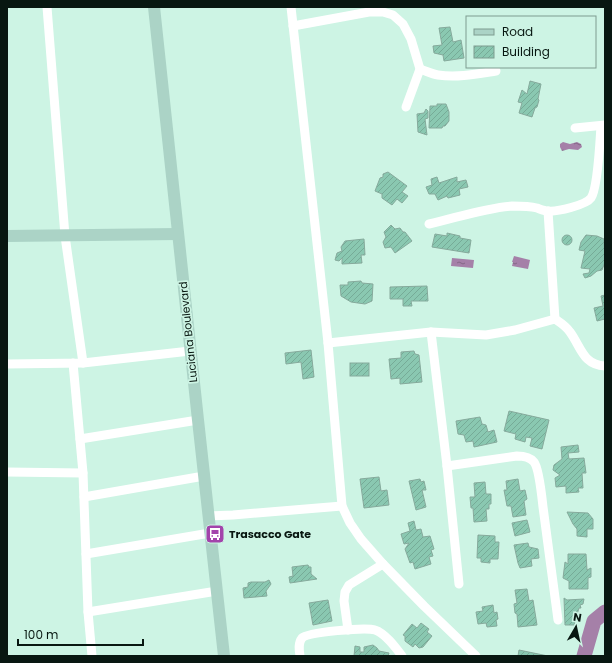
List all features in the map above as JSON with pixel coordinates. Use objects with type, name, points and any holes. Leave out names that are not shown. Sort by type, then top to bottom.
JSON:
[{"type":"street","points":[[47,7],[66,236],[83,363]]},
{"type":"street","name":"Luciana Boulevard","points":[[154,7],[224,656]]},
{"type":"street","points":[[291,7],[328,343],[342,506],[350,523],[361,539],[383,564],[476,656]]},
{"type":"street","points":[[293,26],[369,12],[383,12],[393,15],[403,24],[411,38],[420,69],[406,107]]},
{"type":"street","points":[[420,69],[446,76],[496,71]]},
{"type":"street","points":[[429,224],[508,206],[535,208],[548,212],[575,206],[587,201],[591,198],[595,189],[603,125],[575,128]]},
{"type":"street","points":[[548,212],[555,319]]},
{"type":"street","points":[[7,236],[178,234]]},
{"type":"street","points":[[328,343],[430,332],[486,335],[515,330],[555,319],[562,323],[570,331],[583,354],[589,361],[593,364],[605,366]]},
{"type":"street","points":[[430,332],[447,466],[459,584]]},
{"type":"street","points":[[7,364],[83,363],[190,351]]},
{"type":"street","points":[[73,363],[83,473],[88,612],[92,656]]},
{"type":"street","points":[[80,440],[198,420]]},
{"type":"street","points":[[447,466],[517,456],[523,456],[534,461],[540,483],[558,620]]},
{"type":"street","points":[[7,472],[83,473]]},
{"type":"street","points":[[84,498],[204,476]]},
{"type":"street","points":[[208,516],[342,506]]},
{"type":"street","points":[[86,554],[210,533]]},
{"type":"street","points":[[348,630],[344,601],[345,592],[349,585],[383,564]]},
{"type":"street","points":[[88,612],[217,591]]},
{"type":"street","points":[[300,656],[299,642],[303,637],[312,634],[363,629],[375,630],[385,636],[402,656]]},
{"type":"water","points":[[563,142],[570,144],[577,142],[581,144],[582,147],[578,150],[569,149],[562,151],[560,144]]},
{"type":"water","points":[[514,256],[530,260],[528,269],[512,266]]},
{"type":"water","points":[[452,258],[474,260],[473,268],[451,266]]},
{"type":"building","points":[[450,27],[453,42],[461,40],[464,58],[444,61],[443,55],[434,53],[433,46],[442,45],[439,28]]},
{"type":"building","points":[[530,81],[541,84],[539,100],[532,117],[519,113],[522,103],[518,102],[522,90],[527,94]]},
{"type":"building","points":[[437,104],[446,104],[449,112],[449,121],[442,128],[429,128],[430,106],[437,106]]},
{"type":"building","points":[[426,109],[428,111],[428,118],[425,119],[427,135],[418,132],[417,114],[424,113]]},
{"type":"building","points":[[388,172],[407,186],[402,192],[408,196],[402,203],[397,199],[392,205],[382,198],[382,194],[375,191],[380,178],[383,177],[383,174]]},
{"type":"building","points":[[437,177],[439,183],[457,177],[457,182],[466,180],[468,187],[459,189],[460,195],[448,198],[447,196],[438,200],[435,194],[429,194],[426,187],[432,185],[431,179]]},
{"type":"building","points":[[391,225],[395,229],[400,228],[412,241],[395,253],[391,247],[385,248],[383,242],[386,237],[384,232]]},
{"type":"building","points":[[447,233],[471,240],[469,253],[432,247],[435,234],[447,236]]},
{"type":"building","points":[[565,235],[569,235],[571,236],[571,244],[565,245],[562,242],[562,238]]},
{"type":"building","points":[[586,235],[597,236],[604,239],[605,262],[602,270],[597,271],[591,276],[585,278],[583,274],[589,273],[590,269],[581,268],[585,251],[579,250],[581,242]]},
{"type":"building","points":[[364,239],[365,255],[361,255],[362,263],[342,264],[342,258],[339,261],[335,260],[337,253],[342,251],[341,247],[345,241]]},
{"type":"building","points":[[361,281],[362,283],[373,284],[372,301],[365,304],[351,302],[341,296],[340,285],[348,285],[348,282]]},
{"type":"building","points":[[427,286],[428,301],[411,301],[412,306],[403,306],[403,299],[390,299],[390,287]]},
{"type":"building","points":[[605,295],[605,319],[597,321],[594,308],[603,306],[601,296]]},
{"type":"building","points":[[311,350],[314,377],[303,379],[301,362],[286,364],[285,353]]},
{"type":"building","points":[[414,351],[415,354],[419,355],[422,382],[400,384],[400,378],[391,379],[389,359],[401,358],[401,352]]},
{"type":"building","points":[[350,363],[369,363],[369,376],[350,376]]},
{"type":"building","points":[[509,411],[549,420],[542,449],[530,446],[532,438],[526,437],[525,442],[515,439],[516,434],[504,431]]},
{"type":"building","points":[[480,417],[482,424],[486,425],[488,432],[494,430],[497,442],[474,447],[473,441],[466,442],[464,435],[458,434],[456,421]]},
{"type":"building","points":[[578,445],[579,452],[568,453],[569,459],[584,458],[586,473],[582,473],[583,488],[578,488],[579,492],[566,493],[566,486],[556,487],[555,478],[560,475],[553,470],[554,465],[562,459],[561,447]]},
{"type":"building","points":[[379,477],[381,491],[387,490],[389,505],[364,508],[360,479]]},
{"type":"building","points":[[420,479],[421,482],[424,481],[426,490],[422,490],[426,507],[416,510],[409,481]]},
{"type":"building","points":[[518,479],[520,491],[525,490],[527,499],[524,501],[526,515],[513,517],[511,506],[507,506],[504,490],[507,490],[506,481]]},
{"type":"building","points":[[485,482],[486,494],[491,494],[491,504],[489,504],[489,509],[486,509],[487,521],[474,522],[473,508],[471,508],[470,497],[475,497],[474,483]]},
{"type":"building","points":[[567,512],[588,513],[593,519],[593,529],[587,529],[587,537],[577,536],[577,529]]},
{"type":"building","points":[[527,520],[530,532],[515,536],[512,523]]},
{"type":"building","points":[[414,521],[416,530],[421,529],[423,537],[430,536],[434,549],[431,550],[433,556],[429,557],[431,564],[415,569],[413,562],[410,563],[405,549],[409,543],[404,544],[401,534],[410,531],[408,523]]},
{"type":"building","points":[[478,535],[495,536],[495,542],[499,542],[498,559],[490,559],[490,563],[481,562],[481,558],[477,558]]},
{"type":"building","points":[[528,543],[529,547],[538,549],[539,558],[531,559],[532,566],[520,568],[514,545]]},
{"type":"building","points":[[568,554],[586,554],[587,570],[591,568],[591,577],[588,578],[588,589],[569,589],[569,581],[563,578],[565,562],[568,564]]},
{"type":"building","points":[[308,565],[311,567],[311,574],[317,579],[290,583],[289,577],[293,576],[292,567]]},
{"type":"building","points":[[269,580],[271,584],[266,591],[267,596],[244,598],[243,588],[248,587],[248,583],[265,582]]},
{"type":"building","points":[[527,589],[529,601],[533,600],[537,625],[518,627],[517,614],[515,613],[514,604],[517,603],[515,590]]},
{"type":"building","points":[[564,598],[567,600],[584,599],[583,604],[580,605],[581,608],[579,608],[574,625],[565,625]]},
{"type":"building","points":[[328,600],[332,621],[313,625],[309,603]]},
{"type":"building","points":[[493,605],[494,613],[497,612],[497,626],[487,627],[486,623],[478,624],[476,612],[483,611],[482,607]]},
{"type":"building","points":[[421,623],[429,629],[427,632],[432,636],[423,647],[419,648],[415,644],[413,647],[405,641],[405,636],[403,635],[412,624],[417,628]]},
{"type":"building","points":[[373,645],[379,651],[389,653],[388,656],[354,656],[355,646],[360,647],[360,652],[364,652],[364,647]]},
{"type":"building","points":[[519,650],[548,656],[518,656]]},
{"type":"waterway","points":[[584,656],[594,621],[605,612]]},
{"type":"place","name":"Trasacco Gate","points":[[215,534]]}]
